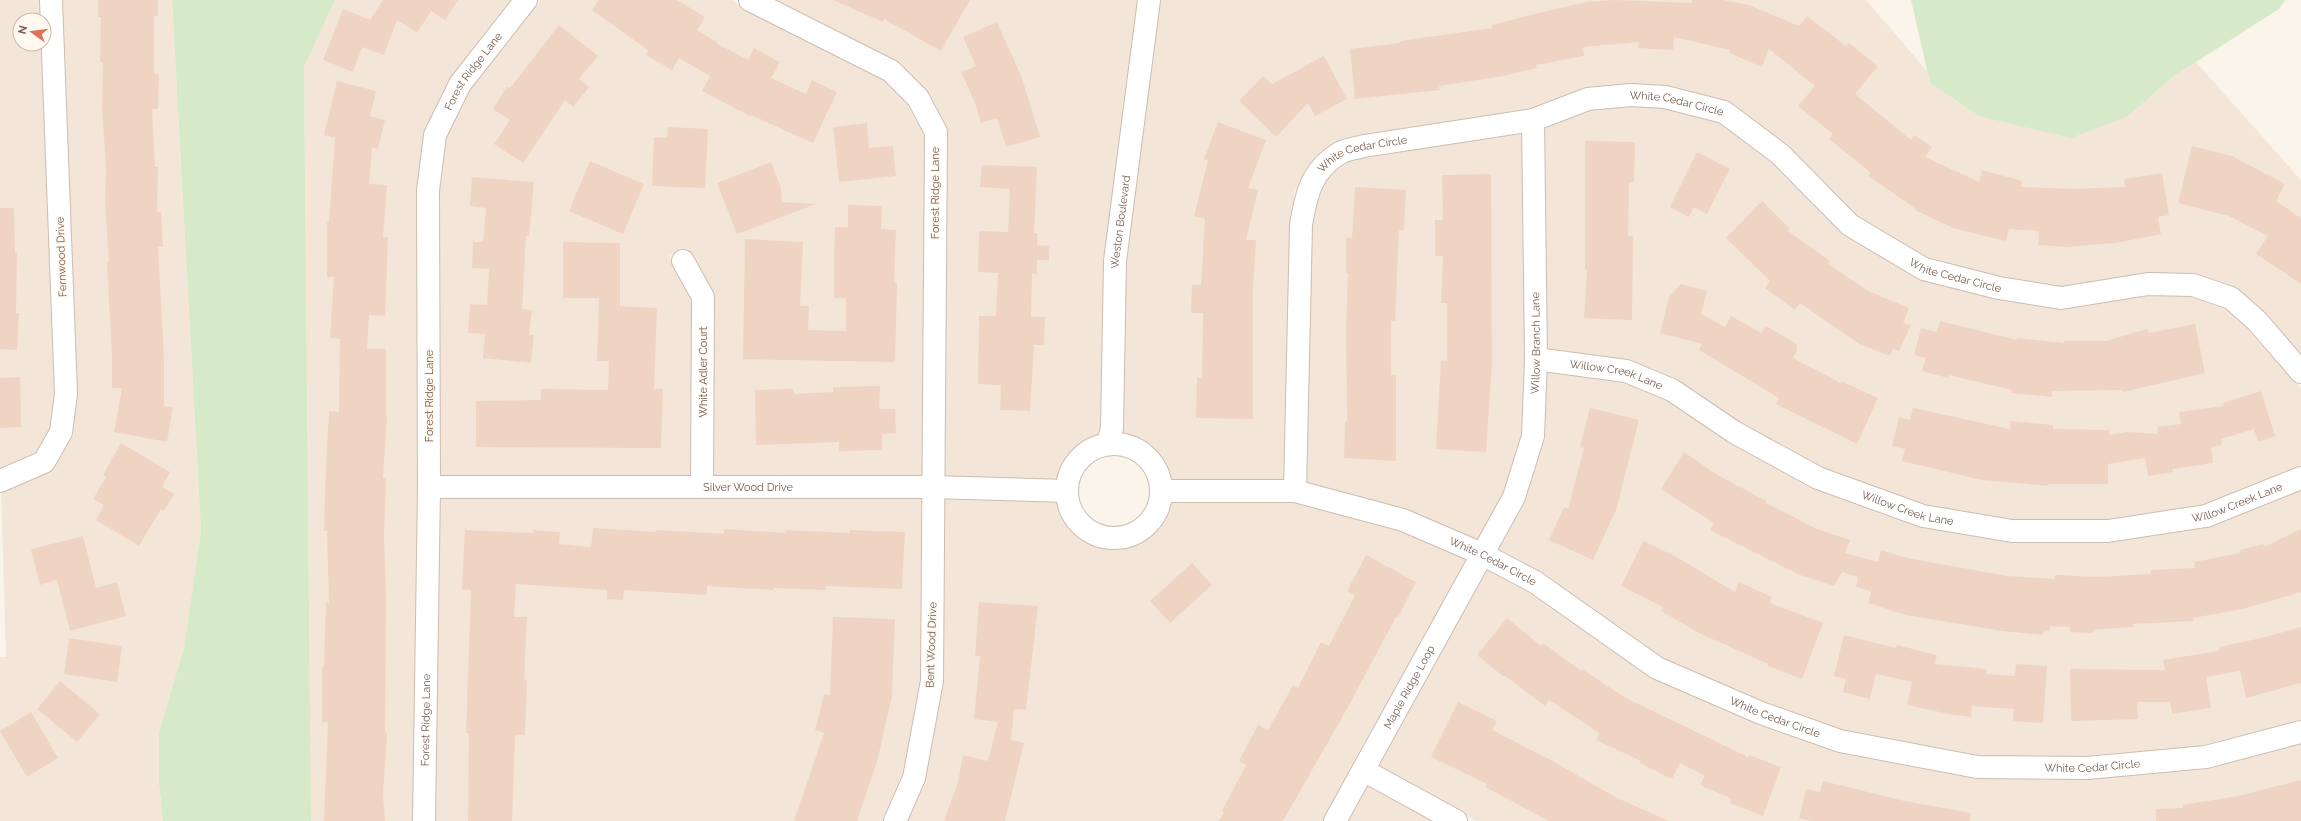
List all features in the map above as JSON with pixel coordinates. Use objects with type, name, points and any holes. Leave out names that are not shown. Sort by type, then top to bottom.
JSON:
[{"type":"street","name":"Fernwood Drive","points":[[0,481],[44,462],[61,432],[66,394],[51,0]]},
{"type":"street","name":"Forest Ridge Lane","points":[[424,821],[429,487],[428,191],[435,135],[460,84],[526,0]]},
{"type":"street","name":"Forest Ridge Lane","points":[[750,0],[891,70],[918,98],[936,132],[933,487]]},
{"type":"street","name":"Weston Boulevard","points":[[1108,444],[1112,428],[1115,261],[1149,0]]},
{"type":"street","name":"White Cedar Circle","points":[[1295,491],[1301,225],[1306,193],[1319,172],[1340,153],[1364,146],[1533,120],[1588,99],[1631,95],[1665,97],[1724,112],[1780,154],[1850,225],[1924,268],[1999,288],[2061,298],[2148,284],[2192,284],[2231,298],[2257,321],[2301,372]]},
{"type":"street","name":"Willow Branch Lane","points":[[1482,554],[1514,497],[1533,436],[1536,359],[1533,120]]},
{"type":"street","name":"White Adler Court","points":[[683,261],[703,297],[702,487]]},
{"type":"street","name":"Willow Creek Lane","points":[[1536,359],[1626,371],[1672,390],[1734,432],[1818,478],[1923,516],[2012,531],[2108,531],[2206,516],[2301,478]]},
{"type":"street","points":[[1108,444],[1132,447],[1146,456],[1156,469],[1162,491],[1161,501],[1155,516],[1147,526],[1134,535],[1112,539],[1101,537],[1086,530],[1072,512],[1067,491],[1071,473],[1084,455],[1094,448],[1108,444]]},
{"type":"street","name":"Silver Wood Drive","points":[[429,487],[933,487],[1067,491]]},
{"type":"street","name":"Bent Wood Drive","points":[[895,821],[914,778],[932,681],[933,487]]},
{"type":"street","name":"White Cedar Circle","points":[[1162,491],[1295,491],[1403,520],[1482,554],[1535,582],[1657,668],[1761,713],[1840,741],[1977,767],[2087,768],[2206,757],[2301,732]]},
{"type":"street","name":"Maple Ridge Loop","points":[[1335,821],[1482,554]]},
{"type":"street","points":[[1363,770],[1456,821]]},
{"type":"shaded area","points":[[0,0],[40,0],[41,12],[12,12],[12,52],[42,52],[55,393],[51,428],[36,454],[0,470]]},
{"type":"shaded area","points":[[61,0],[172,0],[201,530],[184,648],[159,732],[159,784],[163,821],[0,821],[0,657],[6,657],[1,491],[54,467],[72,433],[77,394]]},
{"type":"shaded area","points":[[335,0],[513,0],[450,79],[424,134],[418,191],[418,487],[413,821],[311,821],[304,67]]},
{"type":"shaded area","points":[[540,0],[732,0],[754,14],[885,78],[909,103],[925,133],[922,478],[713,478],[712,293],[687,248],[669,256],[692,299],[691,478],[439,478],[439,192],[445,138],[469,89]]},
{"type":"shaded area","points":[[770,0],[1138,0],[1105,259],[1101,426],[1099,437],[1087,440],[1075,449],[1062,467],[1058,481],[944,478],[927,94]]},
{"type":"shaded area","points":[[1160,0],[1866,0],[1928,72],[1930,83],[1979,116],[2128,116],[2174,76],[2196,62],[2301,180],[2301,357],[2238,291],[2061,288],[2001,279],[1928,260],[1857,218],[1787,148],[1665,88],[1523,110],[1522,112],[1309,167],[1295,191],[1290,224],[1284,481],[1170,481],[1164,464],[1154,451],[1138,439],[1121,436],[1126,262]]},
{"type":"shaded area","points":[[1631,105],[1664,107],[1719,120],[1922,278],[2150,293],[2191,294],[2225,306],[2249,327],[2301,388],[2301,465],[2292,472],[2203,507],[2107,522],[2012,521],[1926,506],[1823,469],[1740,424],[1547,351],[1544,127],[1591,108]]},
{"type":"shaded area","points":[[1522,132],[1525,358],[1522,434],[1504,493],[1477,541],[1306,484],[1311,226],[1316,196],[1327,178],[1347,162],[1367,155]]},
{"type":"shaded area","points":[[1547,370],[1623,380],[1667,399],[1919,525],[2209,526],[2301,490],[2301,721],[2203,747],[2085,758],[1977,757],[1843,732],[1764,705],[1662,659],[1496,550]]},
{"type":"shaded area","points":[[439,497],[922,497],[922,680],[904,775],[884,821],[434,821]]},
{"type":"shaded area","points":[[944,497],[1058,501],[1063,518],[1078,535],[1096,545],[1111,548],[1136,544],[1154,534],[1165,520],[1171,501],[1293,501],[1400,529],[1468,558],[1323,821],[907,821],[924,782],[943,684]]},
{"type":"shaded area","points":[[1487,567],[1530,590],[1651,675],[1975,776],[2301,742],[2301,821],[1476,821],[1377,767]]},
{"type":"shaded area","points":[[1368,784],[1436,821],[1347,821]]},
{"type":"green space","points":[[172,0],[335,0],[304,67],[311,821],[163,821],[159,784],[159,732],[184,648],[201,530]]},
{"type":"green space","points":[[1911,0],[2285,0],[2279,9],[2174,76],[2128,116],[2071,138],[1979,116],[1930,83]]},
{"type":"building","points":[[98,0],[158,0],[158,16],[154,16],[154,74],[159,74],[158,109],[152,109],[155,167],[158,167],[157,212],[161,212],[163,247],[158,247],[164,359],[164,406],[173,407],[167,442],[114,432],[122,388],[112,388],[112,355],[107,262],[109,262],[105,202],[106,167],[102,108],[103,62],[100,62],[101,17],[98,17]]},
{"type":"building","points":[[383,0],[458,0],[445,20],[431,11],[417,33],[397,20],[384,55],[362,47],[353,72],[323,60],[343,9],[370,20]]},
{"type":"building","points":[[599,0],[677,0],[705,17],[697,30],[717,42],[716,43],[748,60],[754,48],[780,62],[771,78],[806,94],[812,80],[837,92],[813,143],[751,115],[750,116],[702,91],[710,76],[679,58],[672,70],[646,55],[648,50],[592,10]]},
{"type":"building","points":[[833,0],[970,0],[941,51],[884,19],[883,22]]},
{"type":"building","points":[[1614,0],[1692,3],[1692,0],[1723,0],[1749,5],[1799,26],[1807,16],[1846,46],[1849,43],[1878,66],[1855,94],[1911,140],[1914,135],[1932,147],[1925,157],[1979,182],[1982,170],[2022,181],[2021,187],[2074,189],[2125,187],[2124,179],[2162,173],[2169,215],[2158,217],[2161,234],[2116,243],[2066,247],[2038,245],[2039,231],[2009,229],[2006,241],[1953,228],[1915,210],[1916,209],[1868,176],[1871,173],[1829,139],[1833,134],[1798,106],[1815,86],[1769,49],[1762,67],[1729,53],[1730,50],[1674,37],[1673,50],[1638,48],[1639,42],[1583,47],[1584,56],[1536,65],[1537,68],[1503,76],[1439,86],[1440,90],[1355,99],[1350,49],[1400,43],[1400,41],[1492,28],[1492,25],[1538,13],[1587,2]]},
{"type":"building","points":[[997,22],[1022,78],[1040,137],[1006,147],[997,118],[981,123],[975,103],[961,72],[976,66],[963,37]]},
{"type":"building","points":[[559,25],[598,56],[579,79],[589,87],[573,107],[565,100],[523,163],[494,144],[510,120],[493,109],[507,86],[510,88]]},
{"type":"building","points":[[1324,56],[1347,99],[1315,116],[1308,103],[1276,137],[1239,101],[1263,76],[1272,84]]},
{"type":"building","points":[[337,81],[376,91],[370,116],[385,120],[378,149],[372,147],[369,184],[387,185],[383,237],[388,237],[385,316],[369,315],[367,349],[386,349],[387,415],[383,478],[386,478],[384,536],[386,600],[385,732],[387,733],[383,795],[385,821],[324,821],[328,722],[322,722],[322,667],[324,667],[326,603],[329,603],[327,531],[324,531],[326,466],[329,411],[339,412],[340,339],[330,338],[334,277],[327,277],[327,222],[329,222],[335,138],[324,135]]},
{"type":"building","points":[[1218,122],[1266,140],[1248,188],[1258,190],[1246,240],[1256,240],[1253,287],[1253,419],[1196,418],[1197,378],[1202,378],[1203,313],[1191,313],[1192,285],[1201,285],[1205,219],[1194,216],[1208,160],[1204,159]]},
{"type":"building","points":[[867,123],[869,148],[893,146],[896,176],[839,182],[833,127]]},
{"type":"building","points":[[668,127],[708,129],[705,188],[652,186],[654,137],[667,138]]},
{"type":"building","points":[[1585,141],[1635,142],[1634,182],[1629,182],[1628,236],[1633,236],[1632,320],[1584,318],[1587,270],[1585,270]]},
{"type":"building","points":[[2192,146],[2232,156],[2285,184],[2276,201],[2301,218],[2301,284],[2256,254],[2268,236],[2229,216],[2178,203]]},
{"type":"building","points":[[1697,152],[1730,169],[1707,214],[1694,207],[1689,217],[1670,207]]},
{"type":"building","points":[[590,161],[644,184],[623,234],[569,211]]},
{"type":"building","points":[[771,162],[781,188],[782,202],[816,204],[737,234],[717,183]]},
{"type":"building","points":[[982,165],[1037,167],[1034,233],[1037,233],[1037,245],[1049,246],[1049,260],[1037,260],[1037,274],[1032,274],[1031,317],[1045,317],[1044,345],[1034,345],[1030,411],[1000,410],[1001,385],[978,384],[979,316],[996,316],[998,273],[978,272],[979,231],[1008,232],[1010,189],[980,187]]},
{"type":"building","points":[[1491,174],[1492,363],[1486,452],[1436,449],[1441,360],[1447,361],[1447,303],[1441,303],[1443,256],[1435,256],[1435,220],[1443,220],[1442,175]]},
{"type":"building","points":[[472,177],[534,182],[529,236],[526,236],[522,309],[532,310],[529,335],[534,335],[531,363],[483,358],[485,334],[468,333],[470,304],[487,305],[489,269],[472,268],[473,242],[483,242],[486,208],[470,206]]},
{"type":"building","points":[[1355,187],[1406,190],[1404,230],[1399,230],[1395,321],[1391,321],[1391,375],[1396,375],[1396,461],[1344,458],[1345,422],[1347,422],[1346,329],[1348,273],[1346,273],[1346,238],[1352,238]]},
{"type":"building","points":[[1762,201],[1790,229],[1788,231],[1830,261],[1828,264],[1868,291],[1909,308],[1903,323],[1911,325],[1899,351],[1893,349],[1890,356],[1859,344],[1800,303],[1795,310],[1765,288],[1770,281],[1726,238]]},
{"type":"building","points":[[848,205],[882,206],[881,229],[896,230],[894,283],[897,283],[895,362],[743,359],[745,239],[803,242],[800,306],[809,306],[808,330],[846,331],[846,298],[834,298],[834,258],[835,227],[848,227]]},
{"type":"building","points":[[0,208],[14,208],[15,253],[17,253],[16,313],[19,313],[17,350],[0,349]]},
{"type":"building","points":[[563,242],[620,243],[620,306],[657,308],[654,389],[663,389],[661,448],[476,447],[476,401],[541,400],[541,389],[608,390],[609,361],[597,361],[599,298],[563,298]]},
{"type":"building","points":[[1681,284],[1707,291],[1701,314],[1725,327],[1731,316],[1761,333],[1766,326],[1797,344],[1797,350],[1793,358],[1841,383],[1841,381],[1878,398],[1857,444],[1776,404],[1779,398],[1699,350],[1702,344],[1660,333],[1669,297]]},
{"type":"building","points":[[1940,321],[2017,340],[2017,338],[2064,343],[2064,341],[2106,341],[2147,329],[2149,333],[2195,324],[2205,373],[2123,392],[2122,390],[2052,391],[2052,397],[2011,393],[2012,390],[1949,375],[1948,378],[1922,371],[1926,358],[1914,355],[1921,328],[1937,332]]},
{"type":"building","points":[[20,377],[21,427],[0,428],[0,378]]},
{"type":"building","points":[[880,386],[879,409],[895,409],[896,433],[882,434],[882,450],[839,451],[839,442],[756,445],[755,390],[793,389],[794,394],[833,392],[833,387]]},
{"type":"building","points":[[2261,391],[2275,436],[2258,442],[2254,429],[2221,439],[2222,445],[2211,447],[2213,463],[2172,469],[2173,472],[2148,476],[2145,458],[2108,464],[2108,484],[2048,484],[2048,486],[1982,480],[1902,461],[1905,449],[1892,446],[1899,417],[1910,420],[1913,408],[2010,429],[2011,421],[2053,425],[2053,429],[2109,430],[2109,435],[2128,432],[2157,434],[2158,427],[2181,424],[2179,412],[2224,406],[2223,403]]},
{"type":"building","points":[[1590,408],[1639,420],[1616,510],[1593,560],[1549,540],[1564,507],[1568,509],[1584,448],[1580,447]]},
{"type":"building","points":[[121,443],[170,472],[162,487],[174,494],[164,511],[161,509],[139,546],[96,520],[104,505],[93,499],[106,477],[103,475]]},
{"type":"building","points":[[1684,452],[1716,474],[1766,501],[1766,503],[1817,529],[1850,540],[1845,553],[1878,562],[1881,550],[1907,558],[2008,576],[2055,579],[2055,575],[2097,577],[2151,574],[2151,570],[2195,568],[2194,562],[2241,553],[2240,550],[2263,544],[2264,547],[2301,529],[2301,592],[2243,609],[2193,618],[2193,621],[2133,624],[2133,627],[2093,630],[2093,633],[2070,632],[2070,627],[2050,626],[2050,631],[2044,630],[2043,635],[2003,631],[1906,615],[1868,603],[1871,591],[1856,587],[1858,577],[1842,572],[1834,586],[1800,575],[1710,530],[1714,523],[1661,489]]},
{"type":"building","points":[[593,528],[724,534],[724,529],[786,533],[786,530],[850,533],[850,530],[905,532],[902,589],[826,586],[826,590],[774,588],[774,590],[707,586],[707,595],[624,590],[623,600],[607,599],[607,590],[516,584],[514,617],[527,617],[524,680],[527,680],[525,735],[515,735],[512,821],[468,821],[469,733],[466,733],[471,590],[462,589],[465,530],[533,533],[533,530],[560,532],[559,544],[591,547]]},
{"type":"building","points":[[83,536],[96,588],[117,582],[126,616],[70,631],[57,580],[40,585],[31,549]]},
{"type":"building","points":[[1643,541],[1675,556],[1735,592],[1739,582],[1772,597],[1770,603],[1823,623],[1802,679],[1768,666],[1768,664],[1701,634],[1661,611],[1663,607],[1621,586]]},
{"type":"building","points":[[1366,555],[1416,582],[1398,617],[1396,617],[1348,707],[1283,821],[1219,821],[1224,812],[1222,811],[1246,765],[1239,761],[1258,725],[1268,730],[1293,685],[1298,688],[1321,642],[1329,646],[1355,595],[1347,591]]},
{"type":"building","points":[[1192,563],[1212,585],[1170,623],[1150,601]]},
{"type":"building","points":[[979,602],[1038,606],[1026,710],[1014,709],[1011,740],[1024,743],[1005,821],[944,821],[958,782],[963,755],[988,761],[998,722],[974,719],[980,656],[975,656]]},
{"type":"building","points":[[833,617],[895,619],[892,696],[877,762],[857,821],[794,821],[824,733],[815,730],[824,694],[830,695]]},
{"type":"building","points":[[1507,618],[1541,646],[1543,643],[1581,671],[1582,669],[1624,697],[1748,757],[1749,755],[1781,767],[1763,816],[1730,803],[1732,799],[1700,785],[1705,776],[1680,763],[1672,779],[1640,763],[1641,761],[1596,740],[1599,733],[1549,700],[1545,706],[1505,676],[1504,677],[1477,655]]},
{"type":"building","points":[[2301,627],[2301,683],[2246,698],[2240,671],[2206,677],[2211,708],[2172,714],[2170,702],[2137,702],[2138,719],[2071,721],[2070,669],[2165,670],[2163,660],[2219,651],[2219,647],[2266,637]]},
{"type":"building","points":[[1844,635],[1896,648],[1897,645],[1937,655],[1935,664],[1987,669],[1986,674],[2015,676],[2016,664],[2047,666],[2043,723],[2013,721],[2014,709],[1972,706],[1971,717],[1907,705],[1912,682],[1876,674],[1870,699],[1843,692],[1846,679],[1834,676]]},
{"type":"building","points":[[69,638],[122,646],[117,682],[64,674]]},
{"type":"building","points":[[60,681],[100,714],[77,742],[37,709]]},
{"type":"building","points":[[1458,702],[1497,721],[1492,730],[1549,759],[1615,797],[1669,821],[1549,821],[1485,787],[1487,784],[1431,757]]},
{"type":"building","points":[[31,712],[58,758],[27,777],[0,731]]},
{"type":"building","points":[[2301,780],[2301,821],[2156,821],[2156,809],[2183,808],[2183,805],[2238,796]]},
{"type":"building","points":[[1823,781],[1900,800],[1971,813],[1970,821],[1811,821],[1799,818],[1806,789],[1820,792]]}]
